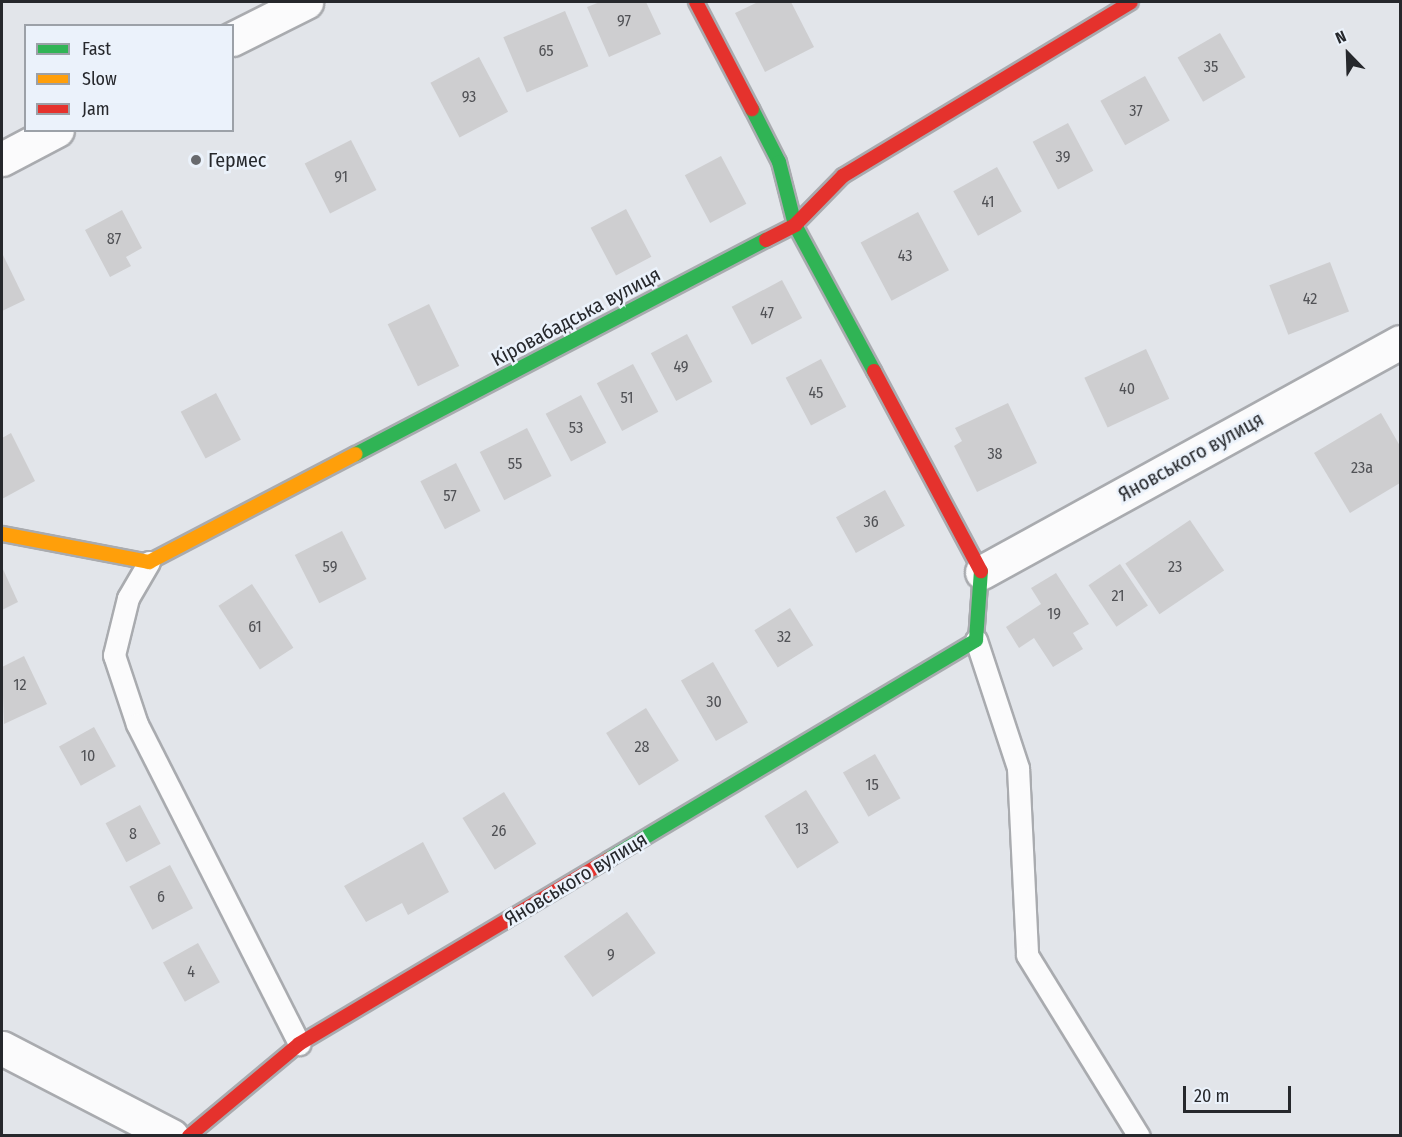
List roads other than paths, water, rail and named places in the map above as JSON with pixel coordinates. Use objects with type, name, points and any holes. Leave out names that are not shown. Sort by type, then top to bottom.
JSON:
[{"type":"street","points":[[234,38],[306,2]]},
{"type":"street","points":[[696,2],[779,162],[795,225],[982,572],[976,640]]},
{"type":"street","name":"Кіровабадська вулиця","points":[[149,562],[795,225],[843,176],[1131,2]]},
{"type":"street","points":[[2,159],[53,132]]},
{"type":"street","name":"Яновського вулиця","points":[[982,572],[1401,342]]},
{"type":"street","points":[[2,534],[149,562]]},
{"type":"street","name":"Яновського вулиця","points":[[189,1136],[299,1044],[976,640]]},
{"type":"street","points":[[2,1048],[172,1136]]},
{"type":"lane","points":[[149,562],[128,598],[114,655],[137,724],[299,1044]]},
{"type":"lane","points":[[976,640],[1018,768],[1027,955],[1139,1136]]},
{"type":"place","name":"Гермес","points":[[196,160]]}]
